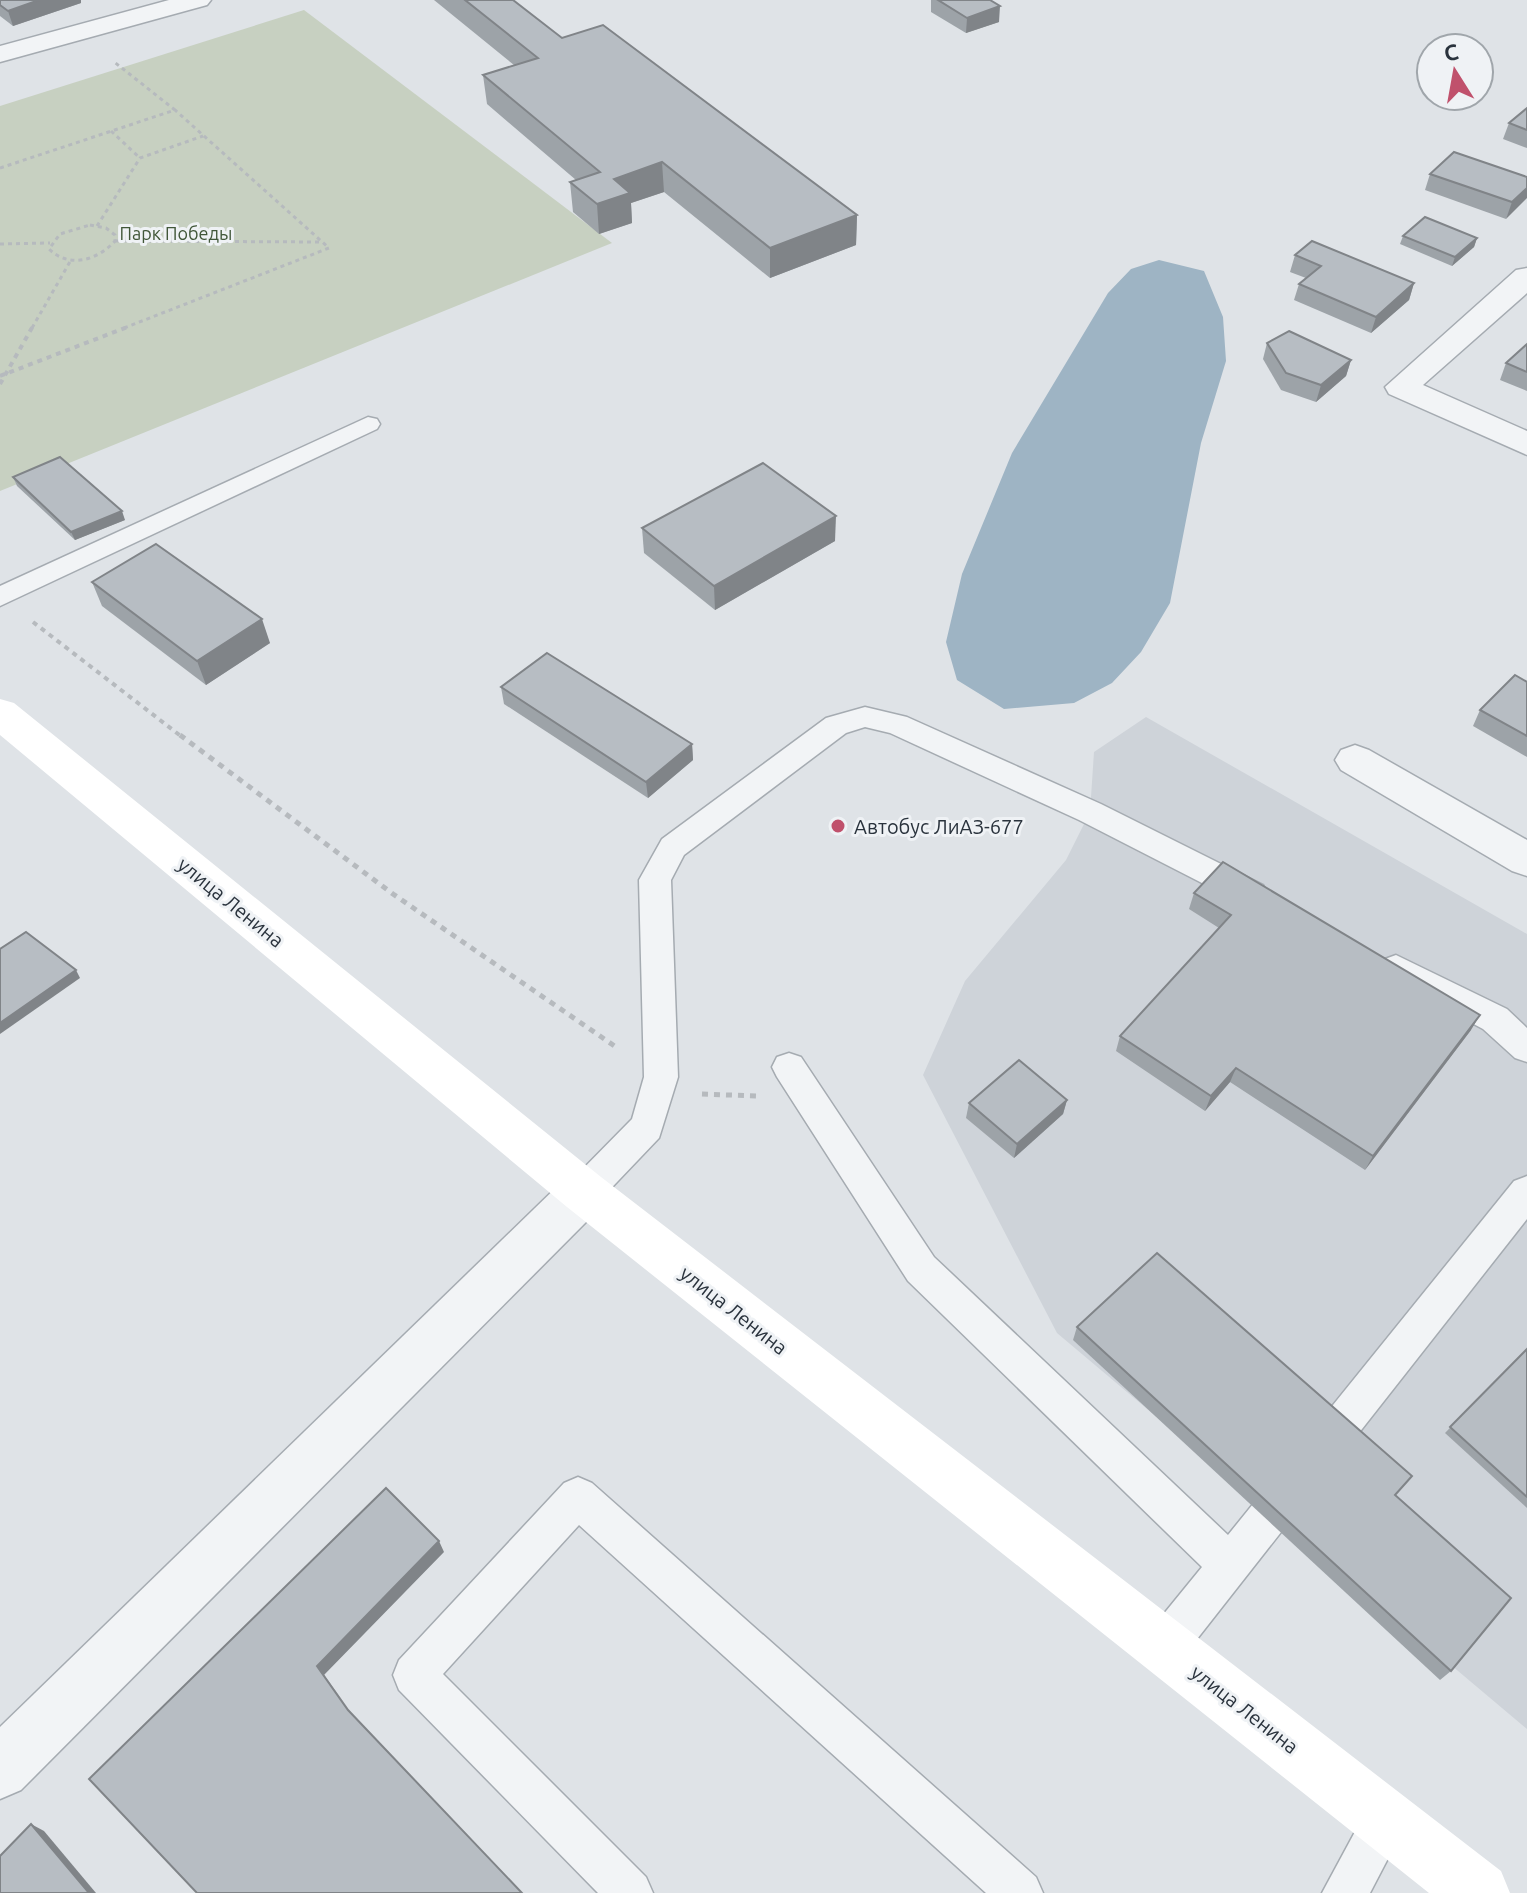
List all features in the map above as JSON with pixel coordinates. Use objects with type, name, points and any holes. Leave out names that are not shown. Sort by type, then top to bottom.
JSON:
[{"type":"main road","name":"улица Ленина","points":[[0,713],[584,1192],[1479,1893]]},
{"type":"street","points":[[0,54],[77,33],[158,4],[198,0]]},
{"type":"street","points":[[1522,289],[1401,387],[1527,444]]},
{"type":"street","points":[[1355,760],[1527,860]]},
{"type":"street","points":[[0,1769],[584,1192]]},
{"type":"lane","points":[[0,597],[368,424]]},
{"type":"lane","points":[[584,1192],[647,1127],[661,1077],[655,880],[673,847],[836,725],[865,717],[897,724],[1090,812],[1271,904]]},
{"type":"lane","points":[[1369,954],[1495,1019],[1527,1048]]},
{"type":"lane","points":[[799,1082],[921,1269],[1229,1564]]},
{"type":"lane","points":[[1164,1647],[1527,1192]]},
{"type":"lane","points":[[630,1893],[414,1675],[578,1497],[1020,1893]]},
{"type":"lane","points":[[1345,1893],[1386,1820]]},
{"type":"path","points":[[0,376],[329,248],[175,110],[77,33]]},
{"type":"path","points":[[0,168],[175,110]]},
{"type":"path","points":[[111,131],[140,158]]},
{"type":"path","points":[[97,226],[140,158],[204,136]]},
{"type":"path","points":[[0,244],[50,243],[68,229],[97,226],[113,232],[115,241]]},
{"type":"path","points":[[50,243],[52,254],[71,260],[102,254],[115,241],[322,242]]},
{"type":"path","points":[[0,384],[71,260]]},
{"type":"path","points":[[0,597],[274,809],[521,985],[661,1077],[705,1095],[799,1082]]},
{"type":"shaded area","points":[[1146,717],[1527,934],[1527,1729],[1057,1333],[923,1075],[965,981],[1066,860],[1090,812],[1094,752]]},
{"type":"green space","name":"Парк Победы","points":[[304,10],[612,243],[0,491],[0,106]]},
{"type":"water","points":[[1159,260],[1204,271],[1223,317],[1226,361],[1201,443],[1170,603],[1141,652],[1112,683],[1074,703],[1004,709],[957,680],[946,642],[962,574],[1012,453],[1108,293],[1131,269]]},
{"type":"building","points":[[0,0],[39,0],[8,11],[0,5]]},
{"type":"building","points":[[465,0],[513,0],[562,38],[603,25],[857,215],[770,248],[662,162],[614,179],[630,193],[597,204],[570,182],[600,172],[483,75],[538,58]]},
{"type":"building","points":[[938,0],[990,0],[1000,6],[967,18]]},
{"type":"building","points":[[1527,108],[1527,130],[1509,123]]},
{"type":"building","points":[[1454,152],[1527,177],[1527,188],[1512,202],[1430,174]]},
{"type":"building","points":[[1425,217],[1477,238],[1455,257],[1403,236]]},
{"type":"building","points":[[1312,241],[1414,283],[1376,317],[1299,284],[1321,266],[1295,255]]},
{"type":"building","points":[[1289,331],[1351,360],[1321,385],[1286,373],[1267,343]]},
{"type":"building","points":[[1527,344],[1527,372],[1506,363]]},
{"type":"building","points":[[60,457],[122,511],[71,532],[13,477]]},
{"type":"building","points":[[763,463],[836,516],[714,586],[642,528]]},
{"type":"building","points":[[156,544],[262,619],[197,661],[92,582]]},
{"type":"building","points":[[547,653],[692,744],[646,782],[501,687]]},
{"type":"building","points":[[1515,675],[1527,682],[1527,736],[1480,710]]},
{"type":"building","points":[[1223,862],[1480,1015],[1373,1156],[1236,1068],[1211,1096],[1120,1036],[1231,915],[1194,893]]},
{"type":"building","points":[[26,932],[76,970],[0,1023],[0,949]]},
{"type":"building","points":[[1019,1060],[1067,1100],[1017,1144],[969,1103]]},
{"type":"building","points":[[1157,1253],[1412,1476],[1395,1495],[1511,1598],[1451,1671],[1077,1327]]},
{"type":"building","points":[[1527,1349],[1527,1497],[1450,1427]]},
{"type":"building","points":[[386,1488],[439,1541],[317,1666],[348,1710],[522,1893],[197,1893],[89,1779]]},
{"type":"building","points":[[31,1824],[89,1893],[0,1893],[0,1856]]},
{"type":"place","name":"Автобус ЛиАЗ-677","points":[[838,826]]}]
